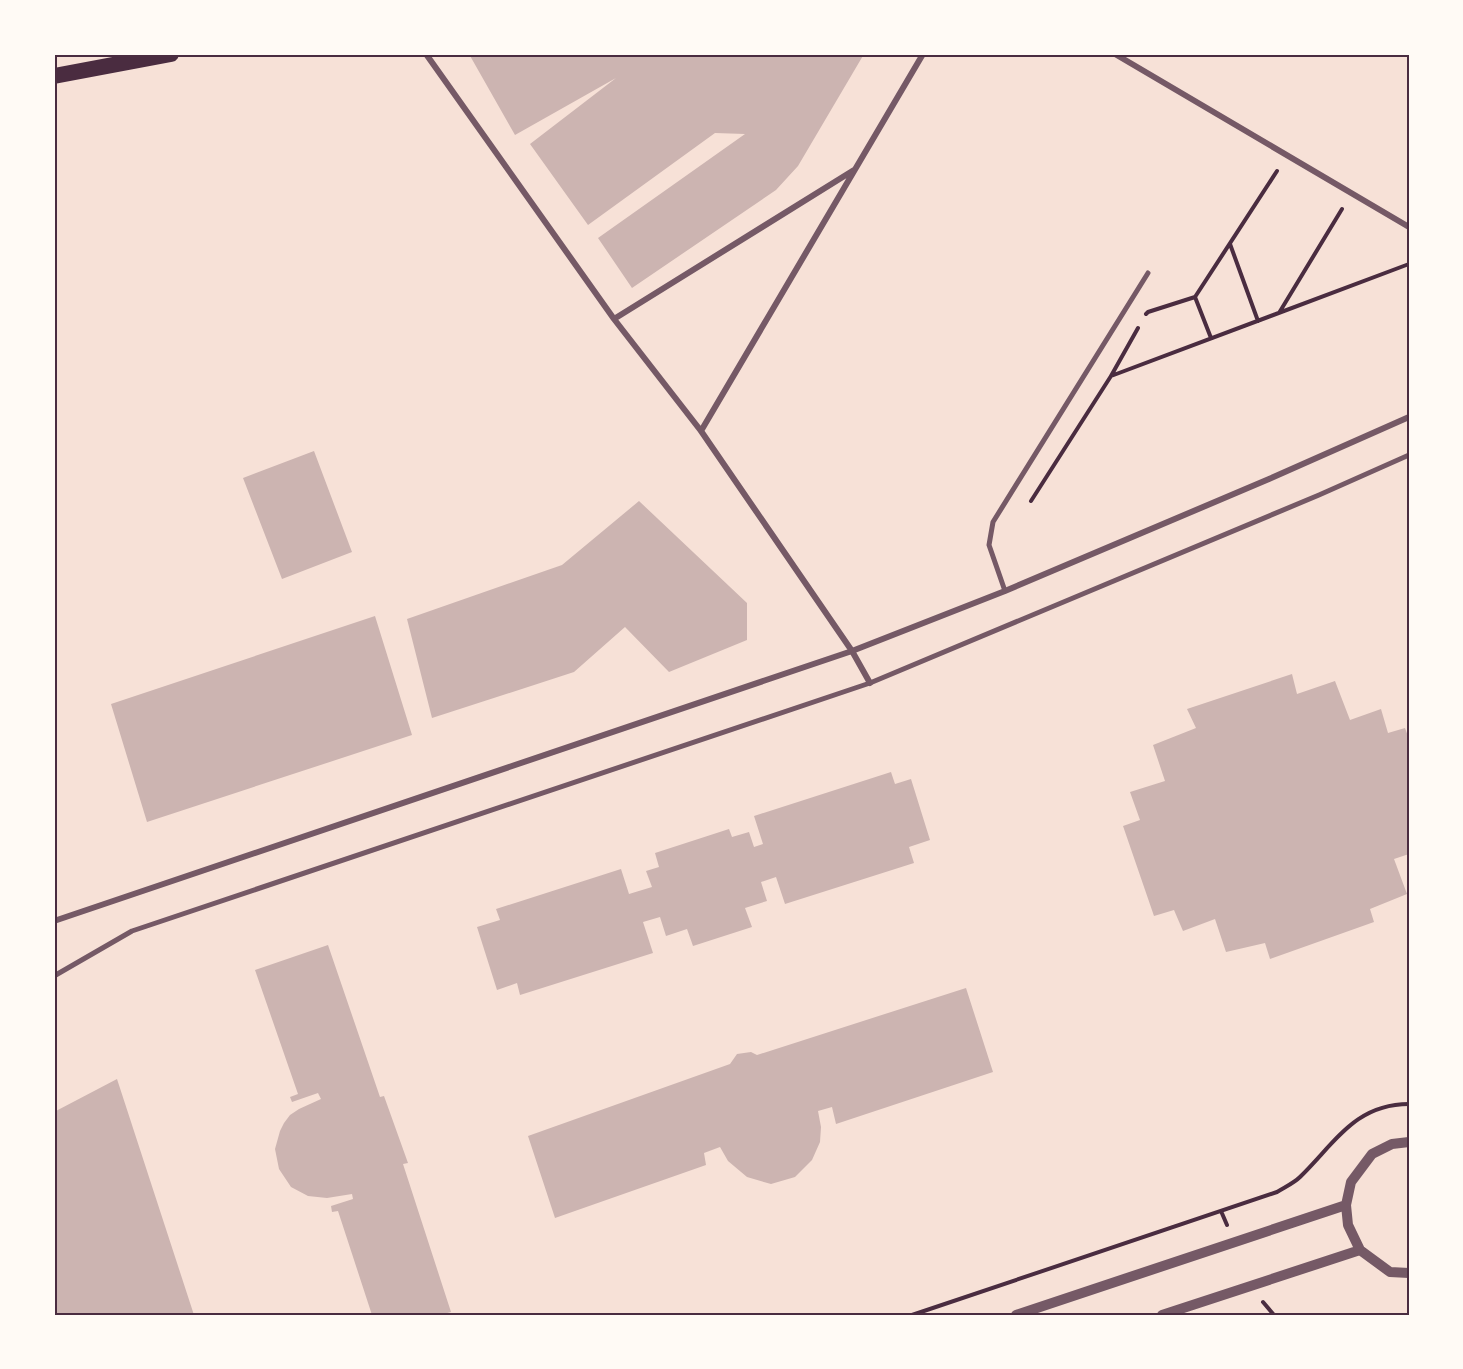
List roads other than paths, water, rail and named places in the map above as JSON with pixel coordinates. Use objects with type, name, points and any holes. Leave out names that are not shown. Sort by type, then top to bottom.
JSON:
[{"type":"highway","points":[[54,76],[171,54]]},
{"type":"street","points":[[426,54],[614,319],[701,430],[852,651],[870,683]]},
{"type":"street","points":[[701,430],[858,168],[923,54]]},
{"type":"street","points":[[1115,54],[1409,226]]},
{"type":"street","points":[[614,319],[858,168]]},
{"type":"street","points":[[1005,591],[989,545],[993,522],[1148,273]]},
{"type":"street","points":[[54,921],[852,651],[1005,591],[1409,417]]},
{"type":"street","points":[[54,976],[132,931],[870,683],[1336,488],[1409,455]]},
{"type":"street","points":[[1409,1142],[1392,1144],[1372,1154],[1351,1182],[1346,1205],[1348,1225],[1360,1250],[1390,1272],[1409,1273]]},
{"type":"street","points":[[1016,1315],[1346,1205]]},
{"type":"street","points":[[1162,1315],[1360,1250]]}]
